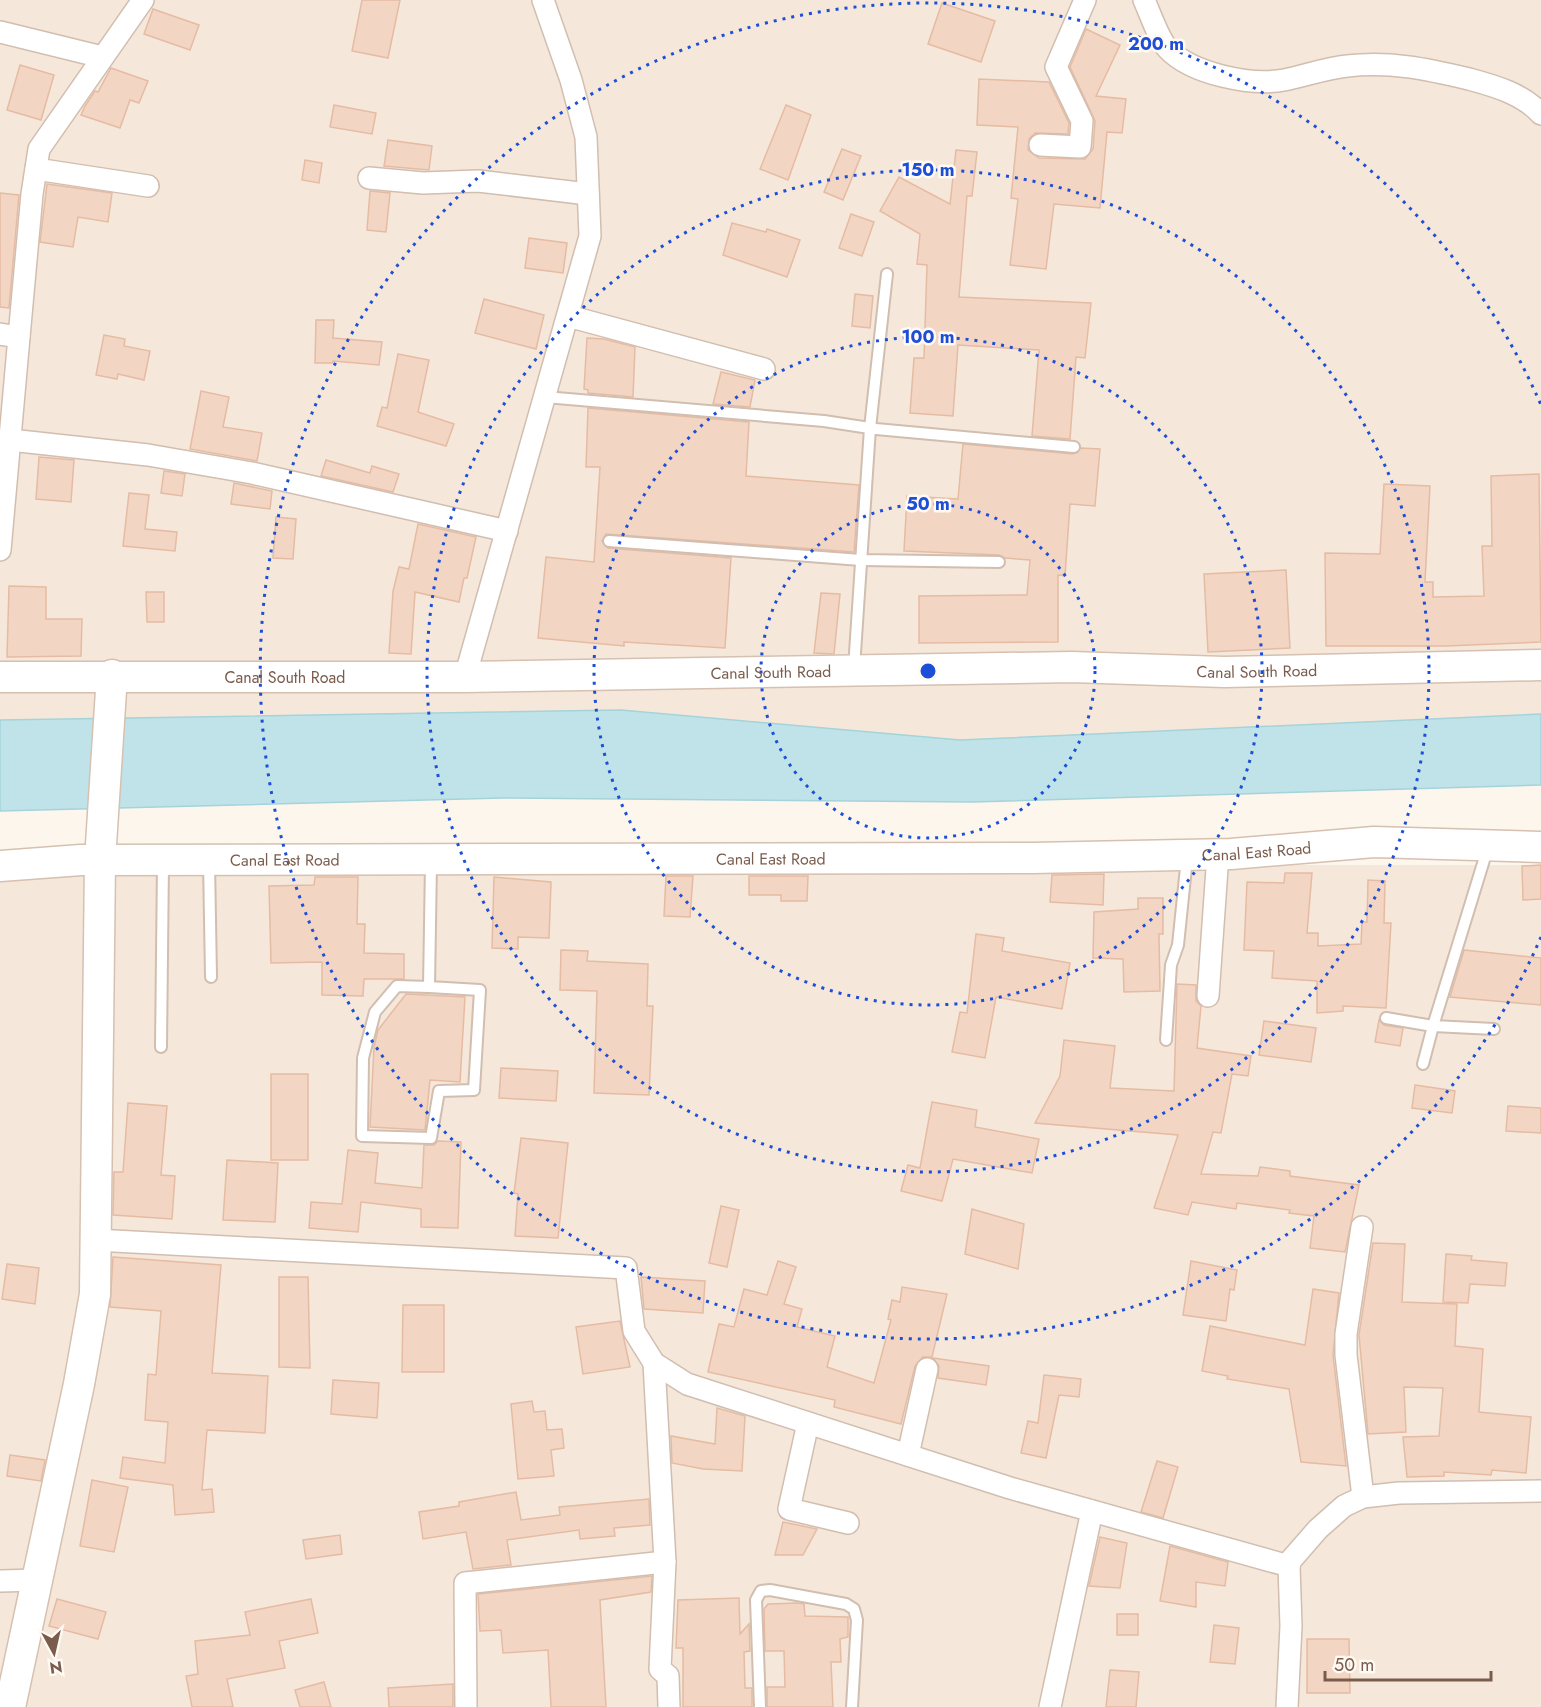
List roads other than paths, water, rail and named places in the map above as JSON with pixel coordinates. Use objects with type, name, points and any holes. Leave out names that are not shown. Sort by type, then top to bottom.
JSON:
[{"type":"street","points":[[0,550],[10,336],[39,149],[143,0]]},
{"type":"street","points":[[465,677],[590,236],[586,137],[571,80],[543,0]]},
{"type":"street","points":[[1040,145],[1080,147],[1082,121],[1056,67],[1085,0]]},
{"type":"street","points":[[1144,0],[1167,49],[1199,69],[1230,78],[1282,81],[1344,66],[1384,63],[1419,66],[1497,86],[1532,104],[1541,114]]},
{"type":"street","points":[[0,32],[102,57]]},
{"type":"street","points":[[36,169],[148,186]]},
{"type":"street","points":[[369,178],[423,183],[478,181],[588,194]]},
{"type":"street","points":[[568,316],[764,369]]},
{"type":"street","points":[[7,429],[252,473],[507,531]]},
{"type":"street","name":"Canal South Road","points":[[0,676],[465,677],[1071,667],[1224,672],[1541,665]]},
{"type":"street","points":[[10,1707],[80,1384],[93,1305],[100,860],[112,675]]},
{"type":"street","name":"Canal East Road","points":[[0,866],[164,859],[1187,855],[1374,842],[1541,847]]},
{"type":"street","points":[[1208,996],[1218,854]]},
{"type":"street","points":[[1362,1227],[1346,1334],[1346,1355],[1363,1497]]},
{"type":"street","points":[[95,1240],[626,1268],[634,1331],[654,1363],[687,1384],[1092,1511],[1289,1566]]},
{"type":"street","points":[[654,1363],[665,1562],[660,1669],[668,1676],[669,1707]]},
{"type":"street","points":[[908,1455],[927,1369]]},
{"type":"street","points":[[808,1423],[789,1509],[848,1523]]},
{"type":"street","points":[[1287,1707],[1291,1626],[1289,1566],[1291,1560],[1318,1529],[1344,1506],[1363,1497],[1399,1493],[1541,1491]]},
{"type":"street","points":[[1050,1707],[1092,1511]]},
{"type":"street","points":[[466,1707],[465,1583],[665,1562]]},
{"type":"street","points":[[0,1581],[37,1580]]},
{"type":"lane","points":[[854,672],[870,428],[887,274]]},
{"type":"lane","points":[[545,397],[824,421],[870,428],[1074,447]]},
{"type":"lane","points":[[609,541],[861,560],[999,562]]},
{"type":"lane","points":[[1423,1064],[1489,844]]},
{"type":"lane","points":[[1166,1040],[1171,965],[1178,945],[1187,855]]},
{"type":"lane","points":[[161,1047],[164,859]]},
{"type":"lane","points":[[209,859],[211,977]]},
{"type":"lane","points":[[429,987],[431,859]]},
{"type":"lane","points":[[397,986],[429,987],[480,990],[474,1090],[439,1091],[431,1138],[362,1136],[363,1058],[375,1012],[397,986]]},
{"type":"lane","points":[[1386,1018],[1433,1026],[1494,1029]]},
{"type":"lane","points":[[760,1707],[756,1600],[761,1591],[771,1590],[846,1604],[854,1609],[856,1620],[852,1707]]},
{"type":"water","points":[[621,710],[960,740],[1541,714],[1541,785],[972,802],[503,798],[0,811],[0,720]]}]
